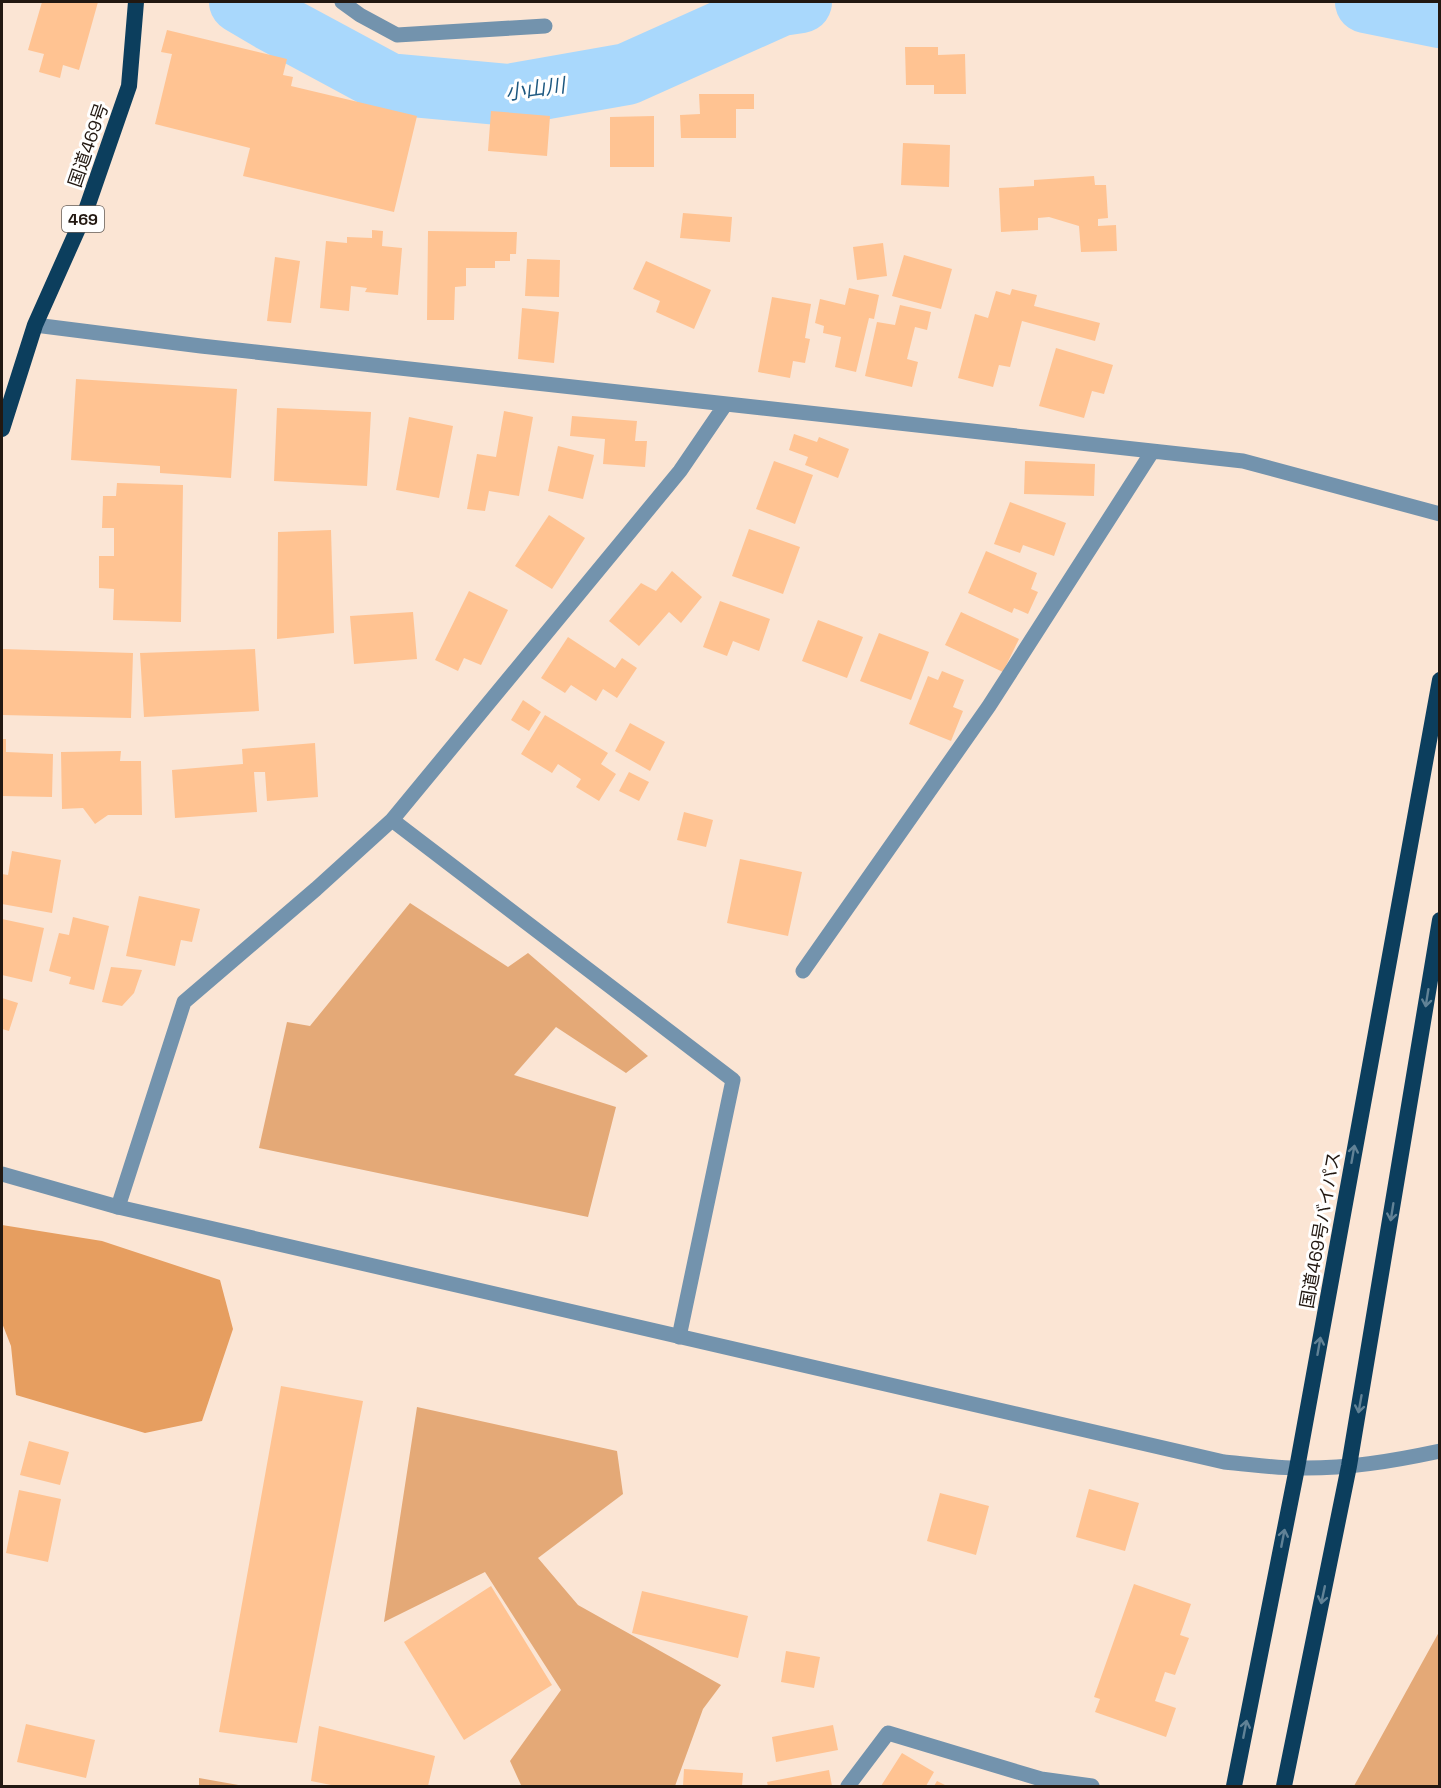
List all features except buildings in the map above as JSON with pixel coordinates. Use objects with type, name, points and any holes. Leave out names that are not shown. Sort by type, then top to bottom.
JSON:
[{"type":"highway","name":"国道469号","points":[[2,429],[35,325],[85,213],[129,86],[136,2]]},
{"type":"highway","name":"国道469号バイパス","points":[[1234,1786],[1297,1468],[1440,680]]},
{"type":"highway","points":[[1284,1786],[1349,1466],[1440,920]]},
{"type":"street","points":[[342,2],[360,15],[397,35],[545,26]]},
{"type":"street","points":[[35,325],[725,405],[1243,461],[1440,514]]},
{"type":"street","points":[[118,1207],[184,1002],[316,889],[392,820],[680,471],[725,405]]},
{"type":"street","points":[[803,971],[989,705],[1152,452]]},
{"type":"street","points":[[392,820],[733,1080],[679,1337]]},
{"type":"street","points":[[2,1174],[118,1207],[1224,1462],[1297,1468],[1349,1466],[1403,1459],[1440,1451]]},
{"type":"street","points":[[848,1786],[888,1733],[1041,1779],[1092,1786]]},
{"type":"shaded area","points":[[410,903],[508,967],[528,953],[648,1056],[626,1073],[556,1027],[514,1075],[616,1107],[588,1217],[259,1148],[287,1022],[310,1026]]},
{"type":"shaded area","points":[[2,1225],[102,1241],[220,1280],[233,1329],[202,1421],[145,1433],[16,1395],[11,1346],[2,1323]]},
{"type":"shaded area","points":[[417,1407],[617,1451],[623,1494],[538,1558],[578,1605],[721,1685],[703,1709],[675,1786],[520,1786],[510,1761],[561,1690],[485,1572],[384,1622]]},
{"type":"shaded area","points":[[1439,1632],[1439,1786],[1354,1786]]},
{"type":"shaded area","points":[[199,1778],[244,1786],[199,1786]]},
{"type":"waterway","name":"小山川","points":[[240,2],[389,84],[508,95],[627,74],[781,5],[801,2]]},
{"type":"waterway","name":"小山川","points":[[1366,2],[1440,17]]}]
